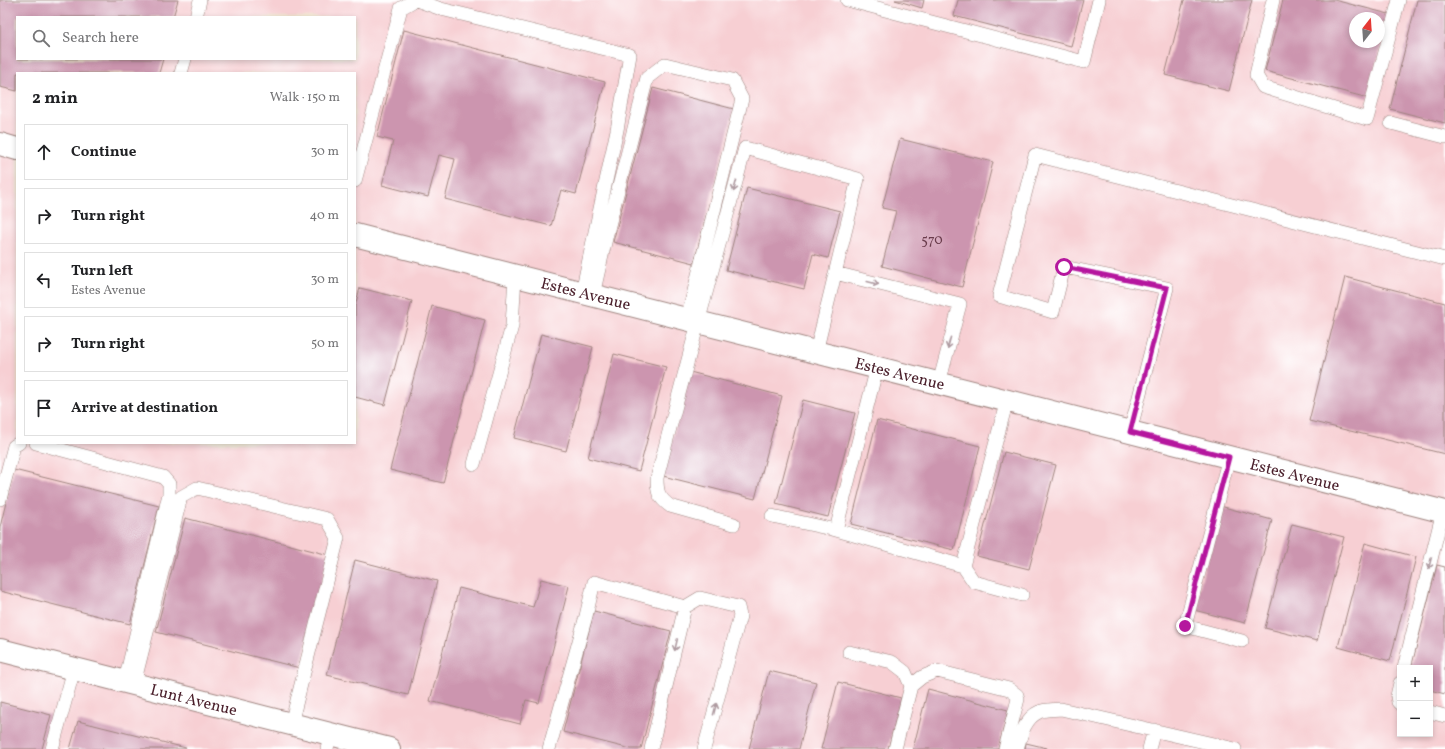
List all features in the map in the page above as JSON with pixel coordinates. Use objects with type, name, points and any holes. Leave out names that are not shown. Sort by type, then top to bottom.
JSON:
[{"type":"street","points":[[0,144],[16,149]]},
{"type":"street","name":"Estes Avenue","points":[[356,235],[1444,512]]},
{"type":"street","name":"Lunt Avenue","points":[[0,650],[291,724],[329,742],[389,749]]},
{"type":"lane","points":[[196,16],[200,0]]},
{"type":"lane","points":[[356,178],[401,8],[416,0],[441,9],[630,55],[587,294]]},
{"type":"lane","points":[[847,0],[1084,62],[1099,0]]},
{"type":"lane","points":[[1273,0],[1256,75],[1263,87],[1367,119],[1399,0]]},
{"type":"lane","points":[[181,72],[185,60]]},
{"type":"lane","points":[[587,294],[609,225],[647,78],[665,64],[732,80],[742,99],[693,321],[688,356],[657,478],[657,489],[661,500],[670,506],[734,524]]},
{"type":"lane","points":[[1391,124],[1445,137]]},
{"type":"lane","points":[[693,321],[746,148],[858,179],[816,352]]},
{"type":"lane","points":[[1130,432],[1167,288],[1064,267],[1053,312],[999,296],[1035,155],[1445,259]]},
{"type":"lane","points":[[835,273],[960,304],[939,383]]},
{"type":"lane","points":[[474,464],[512,326],[515,276]]},
{"type":"lane","points":[[836,530],[877,367]]},
{"type":"lane","points":[[963,566],[1007,400]]},
{"type":"lane","points":[[0,499],[14,446],[17,444]]},
{"type":"lane","points":[[40,444],[164,476],[169,484],[169,494],[130,683]]},
{"type":"lane","points":[[1229,457],[1185,626],[1242,641]]},
{"type":"lane","points":[[130,683],[181,497],[198,488],[327,519],[338,538],[291,724]]},
{"type":"lane","points":[[1405,665],[1444,512]]},
{"type":"lane","points":[[772,516],[836,530],[963,566],[974,582],[1022,595]]},
{"type":"lane","points":[[549,749],[594,582],[685,607]]},
{"type":"lane","points":[[651,749],[685,607],[700,598],[738,607],[740,616],[704,749]]},
{"type":"lane","points":[[850,652],[892,662],[905,672],[911,686]]},
{"type":"lane","points":[[52,749],[74,669]]},
{"type":"lane","points":[[895,749],[911,686],[922,677],[937,671],[1009,689],[1017,695],[1018,699],[1005,749]]},
{"type":"lane","points":[[1017,749],[1020,736],[1030,718],[1040,711],[1061,709],[1235,749]]},
{"type":"lane","points":[[1433,713],[1445,716]]},
{"type":"lane","points":[[1149,749],[1154,730]]},
{"type":"shaded area","points":[[0,0],[1445,0],[1445,749],[0,749]]},
{"type":"building","points":[[0,0],[178,0],[173,16],[16,16],[16,60],[163,60],[159,72],[16,72],[16,91],[0,87]]},
{"type":"building","points":[[895,0],[924,0],[922,8]]},
{"type":"building","points":[[958,0],[1083,0],[1071,46],[954,16]]},
{"type":"building","points":[[1184,0],[1252,0],[1229,91],[1165,75]]},
{"type":"building","points":[[1283,0],[1334,0],[1381,12],[1349,12],[1349,48],[1380,48],[1368,98],[1265,71]]},
{"type":"building","points":[[1417,0],[1445,0],[1445,123],[1390,109]]},
{"type":"building","points":[[1385,13],[1389,14],[1385,30]]},
{"type":"building","points":[[404,30],[605,82],[576,194],[561,190],[551,226],[445,199],[455,159],[439,155],[428,197],[382,185],[393,141],[377,137]]},
{"type":"building","points":[[653,88],[734,109],[694,263],[613,242]]},
{"type":"building","points":[[900,139],[993,162],[962,287],[882,266],[896,211],[882,208]]},
{"type":"building","points":[[747,188],[840,211],[828,258],[813,254],[804,289],[726,270]]},
{"type":"building","points":[[1345,277],[1445,303],[1445,454],[1309,421]]},
{"type":"building","points":[[360,288],[412,301],[385,405],[356,397],[356,302]]},
{"type":"building","points":[[432,306],[485,320],[443,483],[390,470]]},
{"type":"building","points":[[541,334],[593,347],[566,451],[514,438]]},
{"type":"building","points":[[614,354],[666,367],[639,471],[588,458]]},
{"type":"building","points":[[690,372],[782,396],[755,499],[663,476]]},
{"type":"building","points":[[803,400],[855,413],[828,517],[776,504]]},
{"type":"building","points":[[877,420],[980,446],[954,550],[851,524]]},
{"type":"building","points":[[1004,452],[1056,465],[1029,569],[977,556]]},
{"type":"building","points":[[14,470],[159,506],[130,624],[0,591],[0,527]]},
{"type":"building","points":[[1220,506],[1272,520],[1245,623],[1194,610]]},
{"type":"building","points":[[185,518],[329,555],[300,668],[156,632]]},
{"type":"building","points":[[1292,524],[1344,537],[1317,641],[1265,628]]},
{"type":"building","points":[[1365,543],[1416,557],[1390,661],[1338,647]]},
{"type":"building","points":[[355,560],[437,581],[408,695],[327,675]]},
{"type":"building","points":[[1437,565],[1445,567],[1445,694],[1433,691],[1433,665],[1412,665]]},
{"type":"building","points":[[541,579],[569,586],[539,703],[526,700],[520,724],[430,701],[459,588],[533,607]]},
{"type":"building","points":[[594,611],[671,631],[641,749],[631,749],[563,732]]},
{"type":"building","points":[[769,671],[816,682],[799,749],[749,749]]},
{"type":"building","points":[[838,682],[901,698],[888,749],[821,749]]},
{"type":"building","points":[[928,689],[1008,710],[998,749],[913,749]]},
{"type":"building","points":[[0,702],[51,715],[42,749],[0,749]]},
{"type":"building","points":[[78,721],[186,748],[186,749],[70,749]]},
{"type":"building","points":[[1026,743],[1047,748],[1047,749],[1025,749]]},
{"type":"route","points":[[1064,267],[1167,288],[1130,432],[1229,457],[1210,525],[1185,626]]}]
